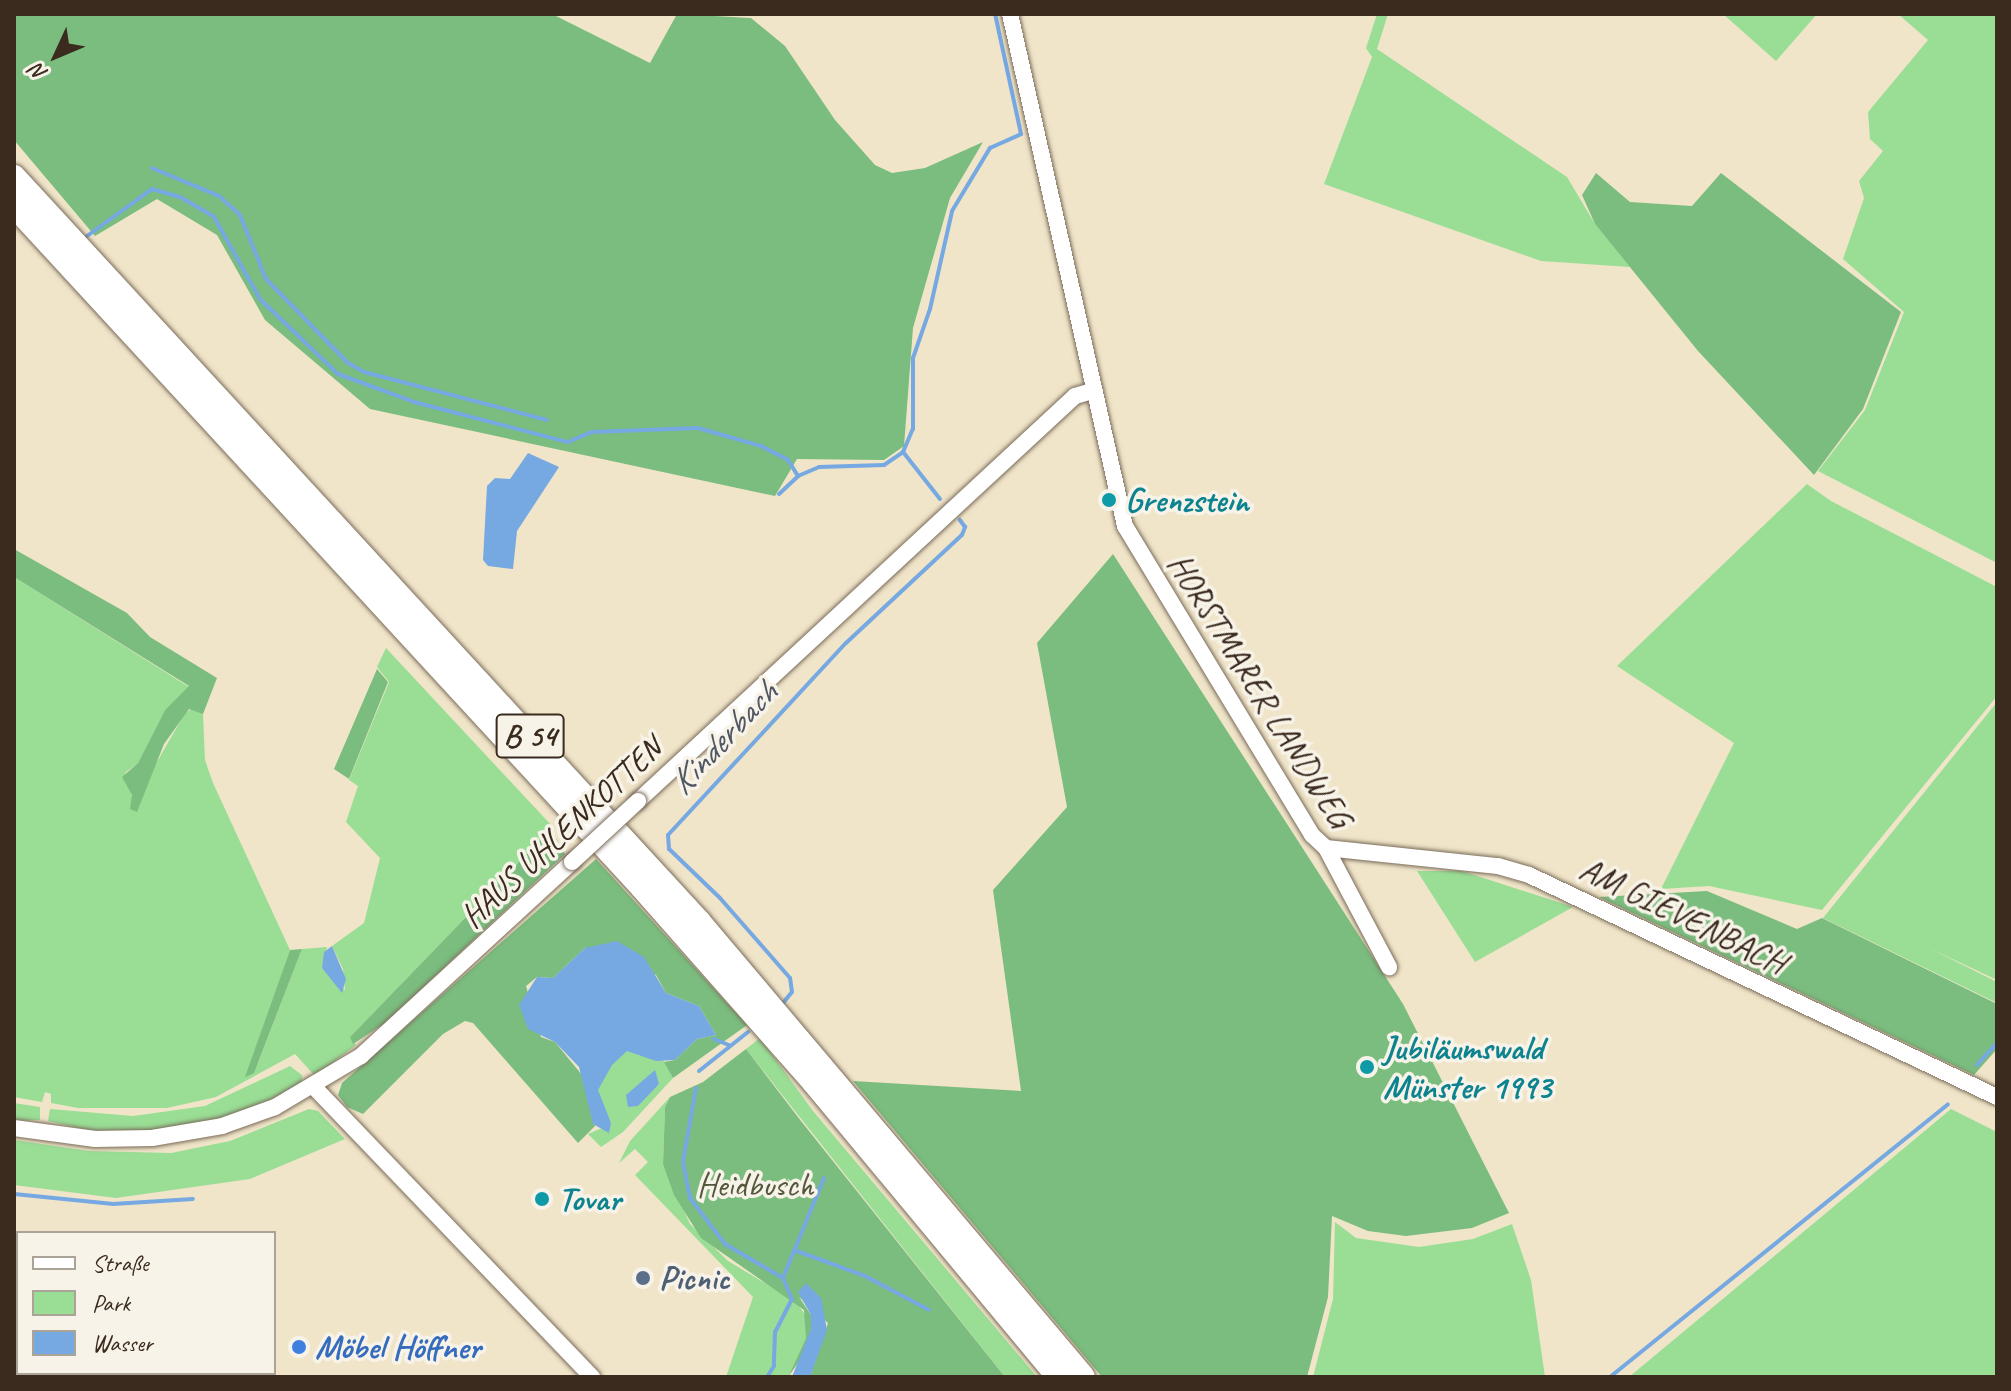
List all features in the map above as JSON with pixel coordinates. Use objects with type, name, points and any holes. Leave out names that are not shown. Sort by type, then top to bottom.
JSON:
[{"type":"highway","name":"B 54","points":[[14,177],[699,922],[1083,1377]]},
{"type":"highway","name":"B 54","points":[[14,205],[633,877],[1059,1377]]},
{"type":"highway","points":[[1005,1311],[1046,1377]]},
{"type":"street","name":"HORSTMARER LANDWEG","points":[[1010,14],[1118,505],[1138,552],[1312,835],[1326,848],[1389,967]]},
{"type":"street","name":"HAUS UHLENKOTTEN","points":[[14,1128],[108,1139],[180,1135],[242,1121],[314,1087],[385,1035],[1075,396],[1093,391]]},
{"type":"street","name":"AM GIEVENBACH","points":[[1326,848],[1498,866],[1529,875],[1997,1097]]},
{"type":"street","points":[[314,1087],[592,1377]]},
{"type":"green space","points":[[14,14],[552,14],[650,63],[677,14],[751,18],[785,46],[835,120],[875,165],[892,173],[925,168],[983,142],[950,198],[913,328],[904,446],[884,460],[797,459],[775,496],[370,409],[265,320],[217,235],[157,199],[95,236],[14,140]]},
{"type":"green space","points":[[1377,14],[1388,14],[1377,49],[1567,177],[1595,224],[1630,267],[1541,261],[1324,184],[1372,57],[1366,48]]},
{"type":"green space","points":[[1723,14],[1817,14],[1776,61]]},
{"type":"green space","points":[[1898,14],[1997,14],[1997,563],[1818,471],[1865,410],[1904,312],[1843,259],[1864,198],[1859,181],[1883,151],[1870,139],[1868,112],[1928,40]]},
{"type":"green space","points":[[1596,173],[1630,202],[1692,206],[1721,173],[1901,312],[1863,409],[1814,475],[1698,351],[1595,224],[1582,195]]},
{"type":"green space","points":[[1807,484],[1831,501],[1997,587],[1997,696],[1822,910],[1709,886],[1661,889],[1734,743],[1617,666]]},
{"type":"green space","points":[[14,549],[127,613],[150,637],[217,678],[203,714],[189,709],[164,744],[137,812],[130,809],[132,795],[122,777],[138,763],[165,710],[189,686],[14,577]]},
{"type":"green space","points":[[1113,554],[1403,1004],[1509,1213],[1472,1228],[1406,1236],[1368,1231],[1332,1216],[1328,1297],[1307,1377],[1102,1377],[853,1081],[1021,1091],[993,890],[1067,807],[1037,643]]},
{"type":"green space","points":[[14,577],[189,687],[165,710],[138,763],[125,773],[133,799],[130,809],[185,713],[194,707],[203,714],[205,760],[213,783],[290,950],[246,1076],[258,1063],[302,949],[327,947],[322,968],[345,990],[343,969],[332,946],[364,923],[380,858],[346,822],[358,786],[349,780],[389,682],[377,667],[386,648],[553,827],[350,1037],[356,1045],[315,1076],[295,1054],[216,1097],[167,1108],[78,1108],[51,1103],[51,1094],[45,1092],[42,1102],[14,1097]]},
{"type":"green space","points":[[377,669],[388,682],[349,779],[334,769]]},
{"type":"green space","points":[[1997,702],[1997,980],[1929,948],[1997,982],[1997,1003],[1823,918]]},
{"type":"green space","points":[[551,829],[565,854],[385,1023],[353,1044],[350,1037]]},
{"type":"green space","points":[[596,859],[747,1025],[673,1078],[664,1062],[675,1060],[697,1039],[716,1035],[699,1006],[666,993],[656,975],[585,948],[553,978],[537,977],[526,986],[541,1037],[555,1042],[582,1075],[595,1126],[578,1143],[473,1023],[465,1021],[443,1034],[363,1114],[347,1107],[338,1095],[342,1083]]},
{"type":"green space","points":[[1417,871],[1462,871],[1573,907],[1475,962]]},
{"type":"green space","points":[[1707,891],[1797,929],[1822,918],[1997,1004],[1997,1049],[1974,1075],[1599,897]]},
{"type":"green space","points":[[302,949],[254,1073],[245,1077],[290,950]]},
{"type":"green space","points":[[627,1038],[665,1062],[673,1078],[623,1132],[601,1147],[588,1134],[611,1124],[574,1055]]},
{"type":"green space","points":[[760,1038],[813,1111],[1037,1377],[1005,1377],[746,1049]]},
{"type":"green space","name":"Heidbusch","points":[[746,1049],[1005,1377],[810,1377],[828,1323],[799,1297],[811,1315],[811,1329],[803,1356],[788,1377],[806,1338],[804,1310],[701,1238],[674,1195],[663,1164],[665,1107],[670,1097],[703,1082]]},
{"type":"green space","points":[[290,1066],[302,1075],[303,1087],[233,1116],[162,1131],[87,1130],[48,1121],[50,1109],[133,1116],[205,1106]]},
{"type":"green space","points":[[670,1097],[665,1107],[663,1164],[690,1224],[728,1261],[795,1301],[807,1317],[806,1338],[788,1377],[726,1377],[753,1297],[635,1175],[648,1162],[635,1149],[619,1163],[630,1141]]},
{"type":"green space","points":[[14,1103],[40,1107],[40,1120],[14,1121]]},
{"type":"green space","points":[[309,1109],[318,1111],[345,1139],[250,1179],[116,1198],[14,1185],[14,1140],[89,1151],[171,1153],[230,1141]]},
{"type":"green space","points":[[1951,1109],[1997,1132],[1997,1377],[1629,1377]]},
{"type":"green space","points":[[1335,1222],[1356,1238],[1419,1247],[1473,1239],[1512,1224],[1531,1280],[1545,1377],[1313,1377],[1333,1299]]},
{"type":"water","points":[[528,453],[559,467],[517,531],[513,569],[488,566],[483,560],[487,486],[495,478],[510,479]]},
{"type":"water","points":[[617,941],[644,957],[666,993],[699,1006],[716,1035],[697,1039],[675,1060],[656,1061],[627,1051],[612,1065],[598,1090],[611,1123],[609,1133],[593,1124],[579,1067],[555,1042],[528,1029],[519,1005],[537,977],[553,978],[585,948]]},
{"type":"water","points":[[332,946],[346,979],[342,993],[322,968],[324,952]]},
{"type":"water","points":[[655,1070],[659,1084],[638,1106],[628,1107],[626,1095]]},
{"type":"water","points":[[806,1283],[821,1298],[827,1330],[810,1377],[792,1377],[811,1329],[811,1315],[798,1292]]},
{"type":"waterway","name":"Kinderbach","points":[[940,499],[903,452],[913,429],[913,358],[930,309],[952,211],[990,148],[1021,134],[995,14]]},
{"type":"waterway","points":[[152,168],[219,196],[240,215],[266,279],[348,363],[364,372],[547,420]]},
{"type":"waterway","points":[[87,236],[152,189],[180,197],[214,217],[260,299],[338,374],[414,402],[568,442],[592,432],[698,428],[761,446],[788,460],[798,476]]},
{"type":"waterway","points":[[779,494],[798,476],[819,467],[884,465],[903,452]]},
{"type":"waterway","name":"Kinderbach","points":[[783,1003],[792,992],[790,978],[720,898],[669,849],[668,835],[846,643],[962,535],[965,527],[960,520]]},
{"type":"waterway","name":"Kinderbach","points":[[699,1071],[748,1032]]},
{"type":"waterway","points":[[714,1039],[729,1045]]},
{"type":"waterway","points":[[1977,1065],[1997,1043]]},
{"type":"waterway","name":"Kinderbach","points":[[696,1088],[683,1162],[690,1198],[725,1244],[783,1278],[792,1299],[775,1332],[774,1366],[767,1377]]},
{"type":"waterway","points":[[1610,1377],[1948,1104]]},
{"type":"waterway","points":[[783,1278],[824,1178]]},
{"type":"waterway","points":[[14,1194],[113,1204],[193,1199]]},
{"type":"waterway","points":[[794,1250],[865,1276],[929,1310]]},
{"type":"place","name":"Grenzstein","points":[[1109,500]]},
{"type":"place","name":"Jubiläumswald Münster 1993","points":[[1367,1067]]},
{"type":"place","name":"Tovar","points":[[542,1199]]},
{"type":"place","name":"Picnic","points":[[643,1278]]},
{"type":"place","name":"Möbel Höffner","points":[[299,1347]]}]
